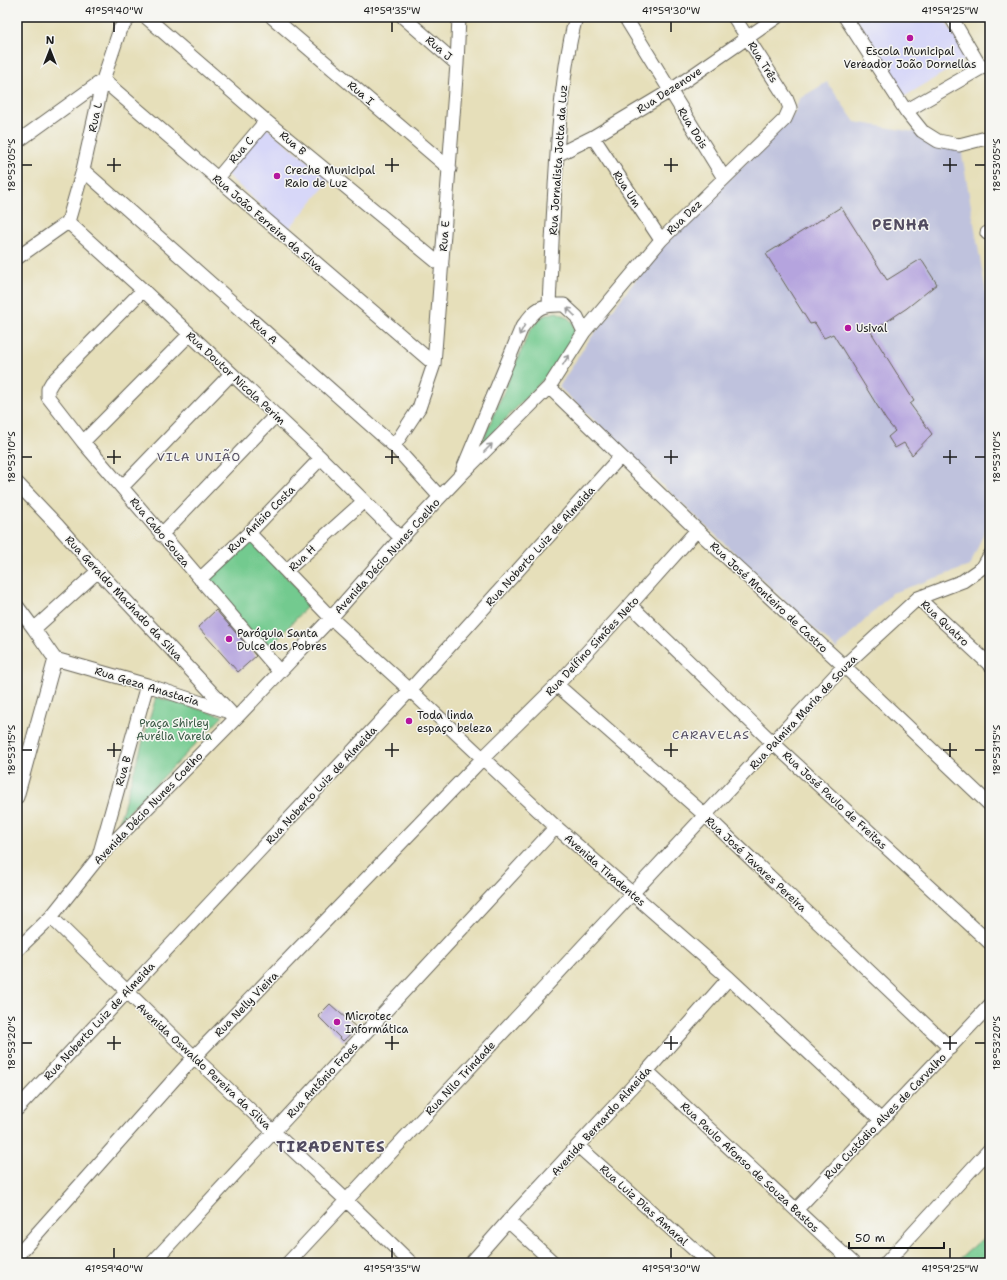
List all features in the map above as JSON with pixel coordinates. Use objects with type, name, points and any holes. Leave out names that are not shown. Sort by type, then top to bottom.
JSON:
[{"type":"street","name":"Rua L","points":[[68,222],[83,170],[103,80],[120,29],[130,17]]},
{"type":"street","name":"Rua B","points":[[146,17],[266,121],[442,266]]},
{"type":"street","name":"Rua I","points":[[272,17],[450,168]]},
{"type":"street","name":"Rua J","points":[[403,17],[457,64]]},
{"type":"street","name":"Rua E","points":[[394,446],[419,408],[434,364],[450,168],[459,17]]},
{"type":"street","name":"Rua Jornalista Jotta da Luz","points":[[549,304],[557,155],[563,86],[572,30],[576,17]]},
{"type":"street","name":"Rua Dois","points":[[625,17],[724,178]]},
{"type":"street","name":"Rua Três","points":[[734,17],[786,98],[790,108]]},
{"type":"street","name":"Rua Dezenove","points":[[557,155],[593,137],[670,91],[777,17]]},
{"type":"street","points":[[845,17],[906,111],[922,131],[938,141],[959,145],[990,137]]},
{"type":"street","points":[[906,111],[986,67],[951,17]]},
{"type":"street","points":[[17,142],[103,80]]},
{"type":"street","name":"Rua João Ferreira da Silva","points":[[103,80],[434,364]]},
{"type":"street","name":"Rua Dez","points":[[549,387],[584,332],[661,240],[785,119],[790,108]]},
{"type":"street","name":"Rua C","points":[[217,179],[266,121]]},
{"type":"street","name":"Rua Um","points":[[593,137],[661,240]]},
{"type":"street","name":"Rua A","points":[[83,170],[394,446],[440,497]]},
{"type":"street","points":[[17,258],[68,222]]},
{"type":"street","name":"Rua Doutor Nicola Perim","points":[[68,222],[276,415],[401,538]]},
{"type":"street","name":"Rua Cabo Souza","points":[[143,290],[52,382],[48,389],[48,397],[83,442],[279,671]]},
{"type":"street","points":[[461,475],[522,327],[535,311],[549,304],[564,305],[577,317],[584,332]]},
{"type":"street","points":[[83,442],[190,334]]},
{"type":"street","points":[[122,487],[231,374]]},
{"type":"street","name":"Avenida Décio Nunes Coelho","points":[[17,950],[51,917],[98,858],[235,714],[331,618],[401,538],[461,475],[549,387]]},
{"type":"street","name":"Rua José Monteiro de Castro","points":[[549,387],[696,530],[844,666],[990,805]]},
{"type":"street","points":[[162,535],[276,415]]},
{"type":"street","name":"Rua Noberto Luiz de Almeida","points":[[17,1109],[410,690],[620,457]]},
{"type":"street","name":"Rua Anísio Costa","points":[[200,579],[321,458]]},
{"type":"street","name":"Rua Geraldo Machado da Silva","points":[[17,483],[98,571],[235,714]]},
{"type":"street","name":"Rua H","points":[[331,618],[286,572],[364,501]]},
{"type":"street","name":"Rua Delfino Simões Neto","points":[[483,758],[557,685],[696,530]]},
{"type":"street","points":[[248,532],[286,572]]},
{"type":"street","name":"Rua Palmira Maria de Souza","points":[[633,894],[844,666],[918,598],[962,581],[983,568],[990,555]]},
{"type":"street","points":[[34,629],[98,571]]},
{"type":"street","name":"Rua Quatro","points":[[918,598],[990,665]]},
{"type":"street","name":"Rua José Paulo de Freitas","points":[[630,605],[773,743],[990,943]]},
{"type":"street","points":[[17,606],[55,658],[17,797]]},
{"type":"street","name":"Avenida Tiradentes","points":[[331,618],[556,827],[729,978],[882,1120]]},
{"type":"street","name":"Rua Geza Anastacia","points":[[55,658],[147,685],[235,714]]},
{"type":"street","name":"Rua B","points":[[98,858],[147,685]]},
{"type":"street","name":"Rua José Tavares Pereira","points":[[557,685],[706,816],[950,1048]]},
{"type":"street","name":"Rua Nelly Vieira","points":[[17,1256],[194,1057],[483,758]]},
{"type":"street","name":"Rua Antônio Froes","points":[[152,1263],[556,827]]},
{"type":"street","name":"Rua Nilo Trindade","points":[[288,1263],[633,894]]},
{"type":"street","name":"Avenida Oswaldo Pereira da Silva","points":[[51,917],[194,1057],[411,1263]]},
{"type":"street","name":"Avenida Bernardo Almeida","points":[[471,1263],[647,1071],[729,978]]},
{"type":"street","name":"Rua Custódio Alves de Carvalho","points":[[796,1210],[990,1005]]},
{"type":"street","name":"Rua Paulo Afonso de Souza Bastos","points":[[647,1071],[853,1263]]},
{"type":"street","name":"Rua Luiz Dias Amaral","points":[[578,1146],[710,1263]]},
{"type":"street","points":[[886,1263],[990,1149]]},
{"type":"street","points":[[508,1221],[554,1263]]},
{"type":"shaded area","name":"Escola Municipal Vereador João Dornellas","points":[[853,17],[943,17],[968,58],[902,98]]},
{"type":"shaded area","points":[[827,82],[855,122],[920,133],[961,148],[990,316],[990,518],[970,566],[892,593],[836,649],[559,387],[587,343],[662,246],[794,114],[799,99]]},
{"type":"shaded area","name":"Creche Municipal Raio de Luz","points":[[263,125],[331,179],[288,230],[224,172]]},
{"type":"green space","points":[[556,312],[568,318],[574,325],[574,347],[481,445],[530,330],[543,316]]},
{"type":"green space","points":[[249,539],[311,602],[267,651],[205,579]]},
{"type":"green space","name":"Praça Shirley Aurélia Varela","points":[[156,697],[223,716],[119,822]]},
{"type":"green space","points":[[990,1232],[990,1263],[955,1263]]},
{"type":"building","name":"Usival","points":[[841,207],[887,280],[921,259],[937,284],[907,308],[871,332],[914,401],[910,404],[932,434],[912,455],[904,443],[895,448],[888,437],[895,431],[886,420],[833,334],[824,338],[815,323],[810,324],[766,254]]},
{"type":"building","name":"Paróquia Santa Dulce dos Pobres","points":[[216,610],[256,656],[238,672],[198,627]]},
{"type":"building","name":"Microtec Informática","points":[[330,1004],[357,1028],[343,1041],[318,1016]]},
{"type":"place","name":"Escola Municipal Vereador João Dornellas","points":[[910,38]]},
{"type":"place","name":"Creche Municipal Raio de Luz","points":[[277,176]]},
{"type":"place","name":"Usival","points":[[848,328]]},
{"type":"place","name":"Paróquia Santa Dulce dos Pobres","points":[[229,639]]},
{"type":"place","name":"Toda linda espaço beleza","points":[[409,721]]},
{"type":"place","name":"Microtec Informática","points":[[337,1022]]},
{"type":"district","name":"PENHA","points":[[901,225]]},
{"type":"district","name":"VILA UNIÃO","points":[[199,457]]},
{"type":"district","name":"CARAVELAS","points":[[711,735]]},
{"type":"district","name":"TIRADENTES","points":[[331,1147]]}]
